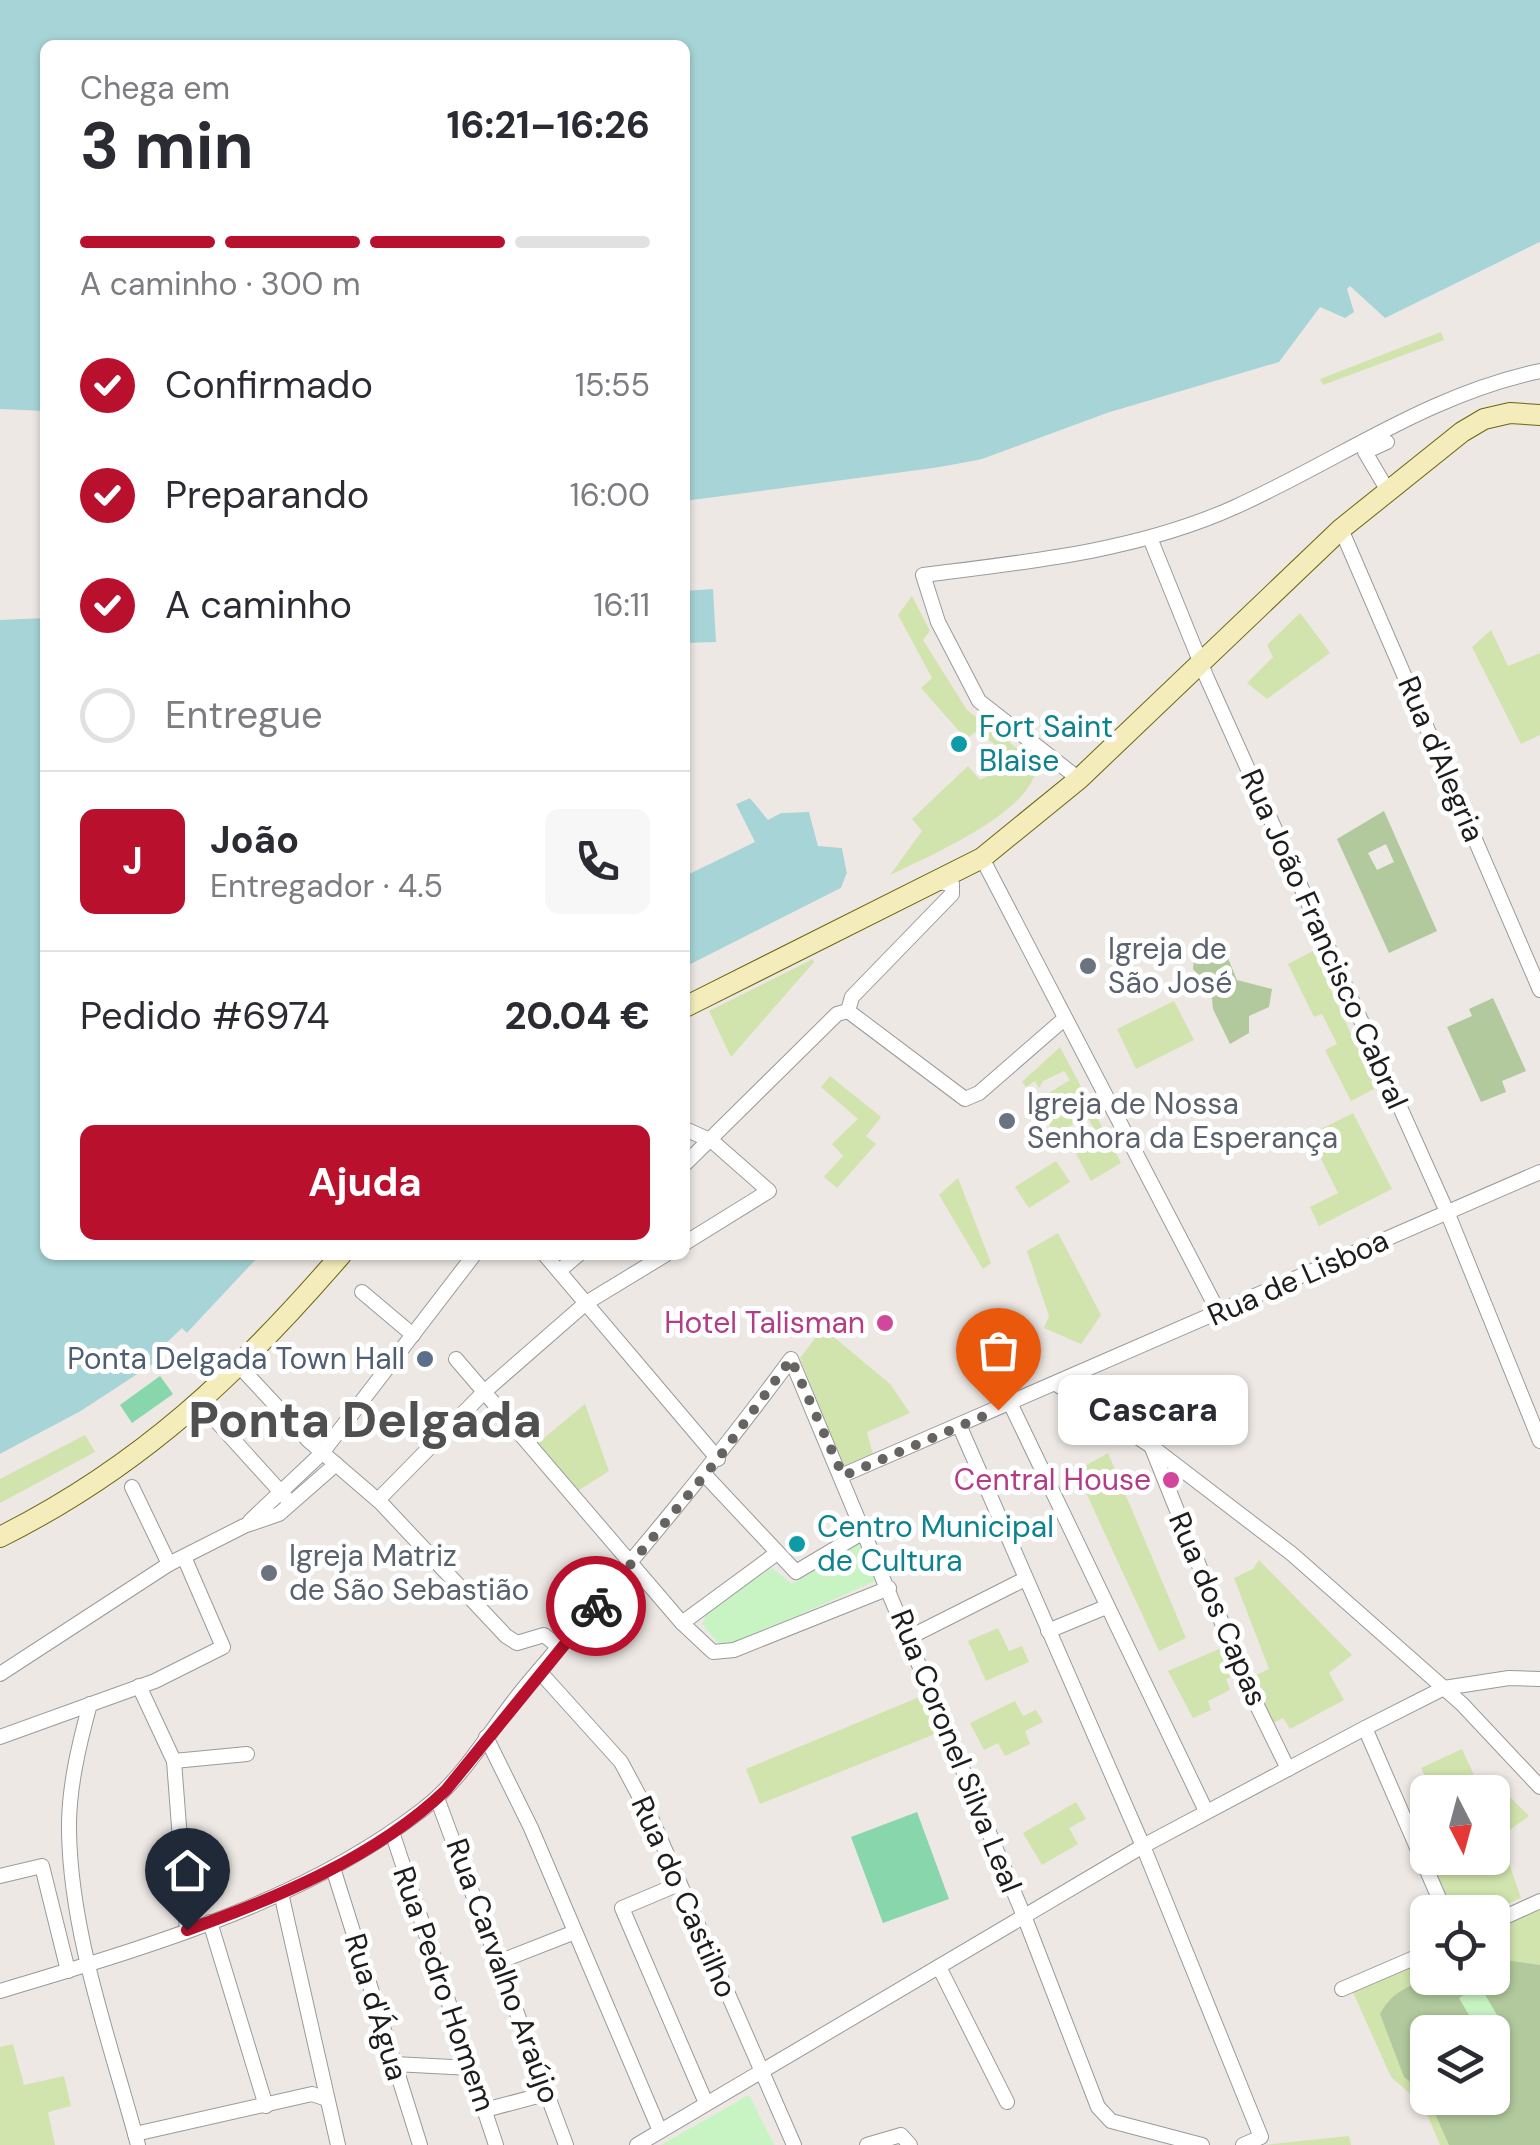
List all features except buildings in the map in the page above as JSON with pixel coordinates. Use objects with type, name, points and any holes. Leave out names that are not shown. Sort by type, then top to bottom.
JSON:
[{"type":"main road","points":[[690,1004],[982,858],[1079,779],[1342,528],[1388,491],[1484,419],[1510,413],[1540,414]]},
{"type":"main road","points":[[0,1536],[59,1507],[200,1403],[240,1368],[337,1260]]},
{"type":"street","points":[[1079,779],[978,701],[938,622],[923,575],[1150,538],[1232,508],[1430,404],[1480,384],[1540,371]]},
{"type":"street","points":[[1387,442],[1365,452],[1388,491]]},
{"type":"street","name":"Rua d'Alegria","points":[[1342,528],[1540,990]]},
{"type":"street","name":"Rua João Francisco Cabral","points":[[1150,538],[1202,665],[1448,1214],[1540,1441]]},
{"type":"street","points":[[982,858],[1218,1313]]},
{"type":"street","points":[[848,1011],[852,997],[952,894],[950,882],[938,882]]},
{"type":"street","points":[[848,1011],[965,1099],[979,1094],[1063,1020]]},
{"type":"street","points":[[690,1160],[837,1014],[848,1011]]},
{"type":"street","points":[[690,1132],[712,1141],[769,1191],[690,1239]]},
{"type":"street","name":"Rua de Lisboa","points":[[843,1476],[1540,1172]]},
{"type":"street","points":[[287,1499],[470,1260]]},
{"type":"street","points":[[0,1991],[210,1922],[332,1868],[392,1832],[437,1798],[539,1670],[718,1459],[549,1260]]},
{"type":"street","points":[[559,1271],[572,1260]]},
{"type":"street","points":[[378,1500],[484,1392],[586,1303],[656,1260]]},
{"type":"street","points":[[362,1292],[412,1335]]},
{"type":"street","points":[[456,1359],[705,1647],[722,1654],[889,1588]]},
{"type":"street","name":"Rua Coronel Silva Leal","points":[[718,1459],[791,1359],[910,1637],[1102,2114],[1111,2121],[1202,2145]]},
{"type":"street","points":[[240,1368],[322,1453],[378,1500],[506,1636],[517,1643],[544,1635],[559,1647]]},
{"type":"street","points":[[1056,1384],[1151,1446],[1292,1554],[1444,1688],[1540,1786]]},
{"type":"street","points":[[200,1403],[287,1499]]},
{"type":"street","points":[[1011,1405],[1206,1811]]},
{"type":"street","points":[[960,1427],[1143,1846],[1261,2137],[1243,2145]]},
{"type":"street","name":"Rua dos Capas","points":[[1151,1446],[1246,1684],[1288,1770]]},
{"type":"street","points":[[0,1674],[170,1564],[244,1526],[336,1464]]},
{"type":"street","points":[[705,1475],[796,1572],[804,1572],[865,1531]]},
{"type":"street","points":[[132,1487],[170,1564]]},
{"type":"street","points":[[682,1623],[776,1553]]},
{"type":"street","points":[[0,1737],[139,1686],[223,1647],[184,1557]]},
{"type":"street","points":[[910,1637],[1025,1579]]},
{"type":"street","points":[[1048,1631],[1106,1607]]},
{"type":"street","name":"Rua do Castilho","points":[[539,1670],[621,1762],[794,2145]]},
{"type":"street","points":[[637,2145],[1143,1846],[1364,1728],[1444,1688],[1509,1678],[1540,1679]]},
{"type":"street","points":[[139,1686],[174,1761],[187,1930]]},
{"type":"street","points":[[94,1702],[68,1827],[89,1964],[137,2139],[312,2094],[324,2098]]},
{"type":"street","points":[[1364,1728],[1438,1895]]},
{"type":"street","points":[[486,1737],[660,2131]]},
{"type":"street","points":[[174,1761],[247,1754]]},
{"type":"street","name":"Rua Carvalho Araújo","points":[[437,1798],[566,2145]]},
{"type":"street","name":"Rua Pedro Homem","points":[[392,1832],[496,2145]]},
{"type":"street","points":[[0,1876],[42,1866],[68,1970]]},
{"type":"street","name":"Rua d'Água","points":[[332,1868],[420,2145]]},
{"type":"street","points":[[679,1884],[622,1908],[706,2103]]},
{"type":"street","points":[[281,1892],[329,2088],[324,2098],[338,2145]]},
{"type":"street","points":[[1510,1915],[1540,1901]]},
{"type":"street","points":[[210,1922],[266,2106]]},
{"type":"street","points":[[500,1961],[575,1932]]},
{"type":"street","points":[[1342,1989],[1410,1960]]},
{"type":"street","points":[[939,1967],[1007,2102]]},
{"type":"street","points":[[394,2064],[471,2068]]},
{"type":"street","points":[[758,2072],[786,2145]]},
{"type":"street","points":[[485,2110],[549,2093]]},
{"type":"street","points":[[868,2145],[892,2135],[902,2135],[910,2145]]},
{"type":"green space","points":[[1441,332],[1444,340],[1323,385],[1320,379]]},
{"type":"green space","points":[[912,596],[930,631],[923,640],[967,710],[1026,755],[1034,776],[1026,791],[992,820],[890,875],[922,831],[912,819],[968,766],[980,780],[1017,761],[977,731],[966,739],[921,688],[932,678],[898,615]]},
{"type":"green space","points":[[1300,613],[1330,653],[1267,699],[1247,683],[1273,657],[1267,645]]},
{"type":"green space","points":[[1491,630],[1508,666],[1540,653],[1540,735],[1521,744],[1472,647]]},
{"type":"green space","points":[[1384,811],[1437,931],[1389,953],[1337,839]],"holes":[[[1386,844],[1394,862],[1377,870],[1368,853]]]},
{"type":"green space","points":[[1212,939],[1222,944],[1237,980],[1272,989],[1269,1007],[1249,1016],[1249,1033],[1230,1044],[1213,1009],[1211,989],[1193,969],[1195,947]]},
{"type":"green space","points":[[1313,951],[1376,1088],[1351,1101],[1325,1050],[1337,1044],[1322,1014],[1314,1017],[1288,964]]},
{"type":"green space","points":[[813,959],[814,962],[731,1057],[709,1011]]},
{"type":"green space","points":[[1493,998],[1526,1071],[1502,1081],[1506,1092],[1481,1102],[1447,1027],[1472,1016],[1469,1009]]},
{"type":"green space","points":[[1174,1001],[1194,1040],[1136,1069],[1117,1029]]},
{"type":"green space","points":[[1060,1047],[1121,1163],[1091,1181],[1076,1154],[1100,1139],[1087,1116],[1056,1134],[1038,1108],[1046,1101],[1044,1096],[1070,1080],[1064,1071],[1043,1081],[1039,1088],[1035,1081],[1026,1087],[1022,1082]]},
{"type":"green space","points":[[830,1076],[881,1117],[866,1136],[876,1144],[837,1188],[824,1177],[843,1156],[832,1144],[858,1119],[821,1087]]},
{"type":"green space","points":[[1353,1113],[1392,1189],[1319,1226],[1310,1207],[1338,1193],[1309,1135]]},
{"type":"green space","points":[[1056,1161],[1070,1182],[1029,1208],[1015,1187]]},
{"type":"green space","points":[[958,1178],[991,1263],[983,1269],[939,1195]]},
{"type":"green space","points":[[1058,1233],[1101,1315],[1081,1344],[1044,1328],[1049,1316],[1027,1251]]},
{"type":"green space","points":[[823,1328],[890,1384],[910,1413],[867,1432],[874,1458],[844,1470],[800,1358]]},
{"type":"green space","points":[[160,1376],[173,1394],[132,1423],[120,1405]]},
{"type":"green space","points":[[585,1404],[609,1471],[576,1492],[537,1444]]},
{"type":"green space","points":[[85,1435],[95,1452],[0,1503],[0,1479]]},
{"type":"green space","points":[[1108,1453],[1186,1638],[1159,1651],[1076,1471]]},
{"type":"green space","points":[[861,1543],[875,1581],[723,1649],[702,1624],[709,1609],[772,1568],[792,1584]]},
{"type":"green space","points":[[1259,1560],[1352,1655],[1329,1673],[1344,1700],[1290,1729],[1283,1718],[1271,1724],[1250,1678],[1269,1669],[1234,1578],[1253,1569]]},
{"type":"green space","points":[[998,1628],[1009,1651],[1022,1646],[1029,1662],[986,1681],[968,1641]]},
{"type":"green space","points":[[1224,1647],[1237,1674],[1226,1679],[1230,1690],[1208,1701],[1211,1710],[1193,1718],[1168,1671]]},
{"type":"green space","points":[[929,1693],[945,1730],[760,1804],[746,1769]]},
{"type":"green space","points":[[1015,1701],[1023,1716],[1036,1710],[1043,1722],[1025,1731],[1030,1744],[1005,1756],[998,1743],[984,1750],[970,1723]]},
{"type":"green space","points":[[1462,1749],[1474,1775],[1424,1775],[1421,1768]]},
{"type":"green space","points":[[1510,1797],[1529,1816],[1510,1830]]},
{"type":"green space","points":[[1076,1802],[1086,1819],[1069,1828],[1078,1844],[1042,1865],[1023,1833]]},
{"type":"green space","points":[[917,1812],[949,1899],[883,1923],[851,1837]]},
{"type":"green space","points":[[1510,1866],[1521,1898],[1510,1903],[1510,1895],[1445,1895],[1437,1875],[1510,1875]]},
{"type":"green space","points":[[1540,1906],[1540,2145],[1440,2145],[1427,2115],[1510,2115],[1510,2015],[1410,2015],[1410,2094],[1391,2077],[1351,1988],[1410,1962],[1410,1995],[1510,1995],[1510,1919]]},
{"type":"green space","points":[[1510,1962],[1540,1965],[1540,2145],[1449,2145],[1436,2115],[1510,2115],[1510,2015],[1410,2015],[1410,2082],[1404,2077],[1380,2014],[1389,2000],[1410,1986],[1410,1995],[1510,1995]]},
{"type":"green space","points":[[1485,1995],[1497,2015],[1469,2015],[1459,1998]]},
{"type":"green space","points":[[13,2044],[24,2085],[64,2076],[71,2106],[48,2112],[55,2145],[0,2145],[0,2047]]},
{"type":"green space","points":[[749,2095],[774,2145],[661,2145]]},
{"type":"green space","points":[[1349,2136],[1351,2145],[1264,2145]]},
{"type":"water","points":[[0,0],[1540,0],[1540,242],[1385,318],[1350,286],[1347,289],[1354,312],[1345,318],[1320,307],[1279,362],[1107,413],[999,456],[886,477],[690,500],[690,40],[40,40],[40,411],[0,409]]},
{"type":"water","points":[[713,589],[716,642],[690,643],[690,591]]},
{"type":"water","points":[[40,618],[40,1260],[255,1260],[187,1333],[182,1328],[158,1351],[162,1358],[81,1411],[0,1454],[0,620]]},
{"type":"water","points":[[750,798],[768,819],[781,813],[809,811],[818,845],[842,848],[847,873],[841,888],[690,964],[690,874],[755,842],[736,804]]},
{"type":"pier","points":[[1540,242],[1540,248],[1388,322],[1392,316]]},
{"type":"pier","points":[[1288,361],[1265,373],[1108,418],[972,468],[690,505],[690,500],[971,463],[1107,413]]},
{"type":"pier","points":[[752,793],[769,813],[781,808],[812,808],[822,841],[846,846],[851,875],[844,892],[690,969],[690,964],[841,888],[847,873],[842,848],[818,846],[809,812],[781,813],[768,820],[750,798],[736,804]]},
{"type":"pier","points":[[255,1260],[262,1260],[190,1337],[187,1333]]},
{"type":"pier","points":[[162,1358],[165,1361],[84,1415],[0,1459],[0,1454],[81,1411]]},
{"type":"way so far","points":[[596,1606],[718,1459],[791,1359],[843,1476],[998,1410]]},
{"type":"place","name":"Fort Saint Blaise","points":[[959,744]]},
{"type":"place","name":"Igreja de São José","points":[[1088,966]]},
{"type":"place","name":"Igreja de Nossa Senhora da Esperança","points":[[1007,1121]]},
{"type":"place","name":"Hotel Talisman","points":[[885,1323]]},
{"type":"place","name":"Ponta Delgada Town Hall","points":[[425,1359]]},
{"type":"place","name":"Cascara","points":[[998,1410]]},
{"type":"place","name":"Central House","points":[[1171,1480]]},
{"type":"place","name":"Centro Municipal de Cultura","points":[[797,1544]]},
{"type":"place","name":"Igreja Matriz de São Sebastião","points":[[269,1573]]},
{"type":"district","name":"Ponta Delgada","points":[[365,1419]]},
{"type":"route","points":[[187,1930],[243,1910],[332,1868],[422,1810],[446,1790],[527,1684],[596,1606]]}]
